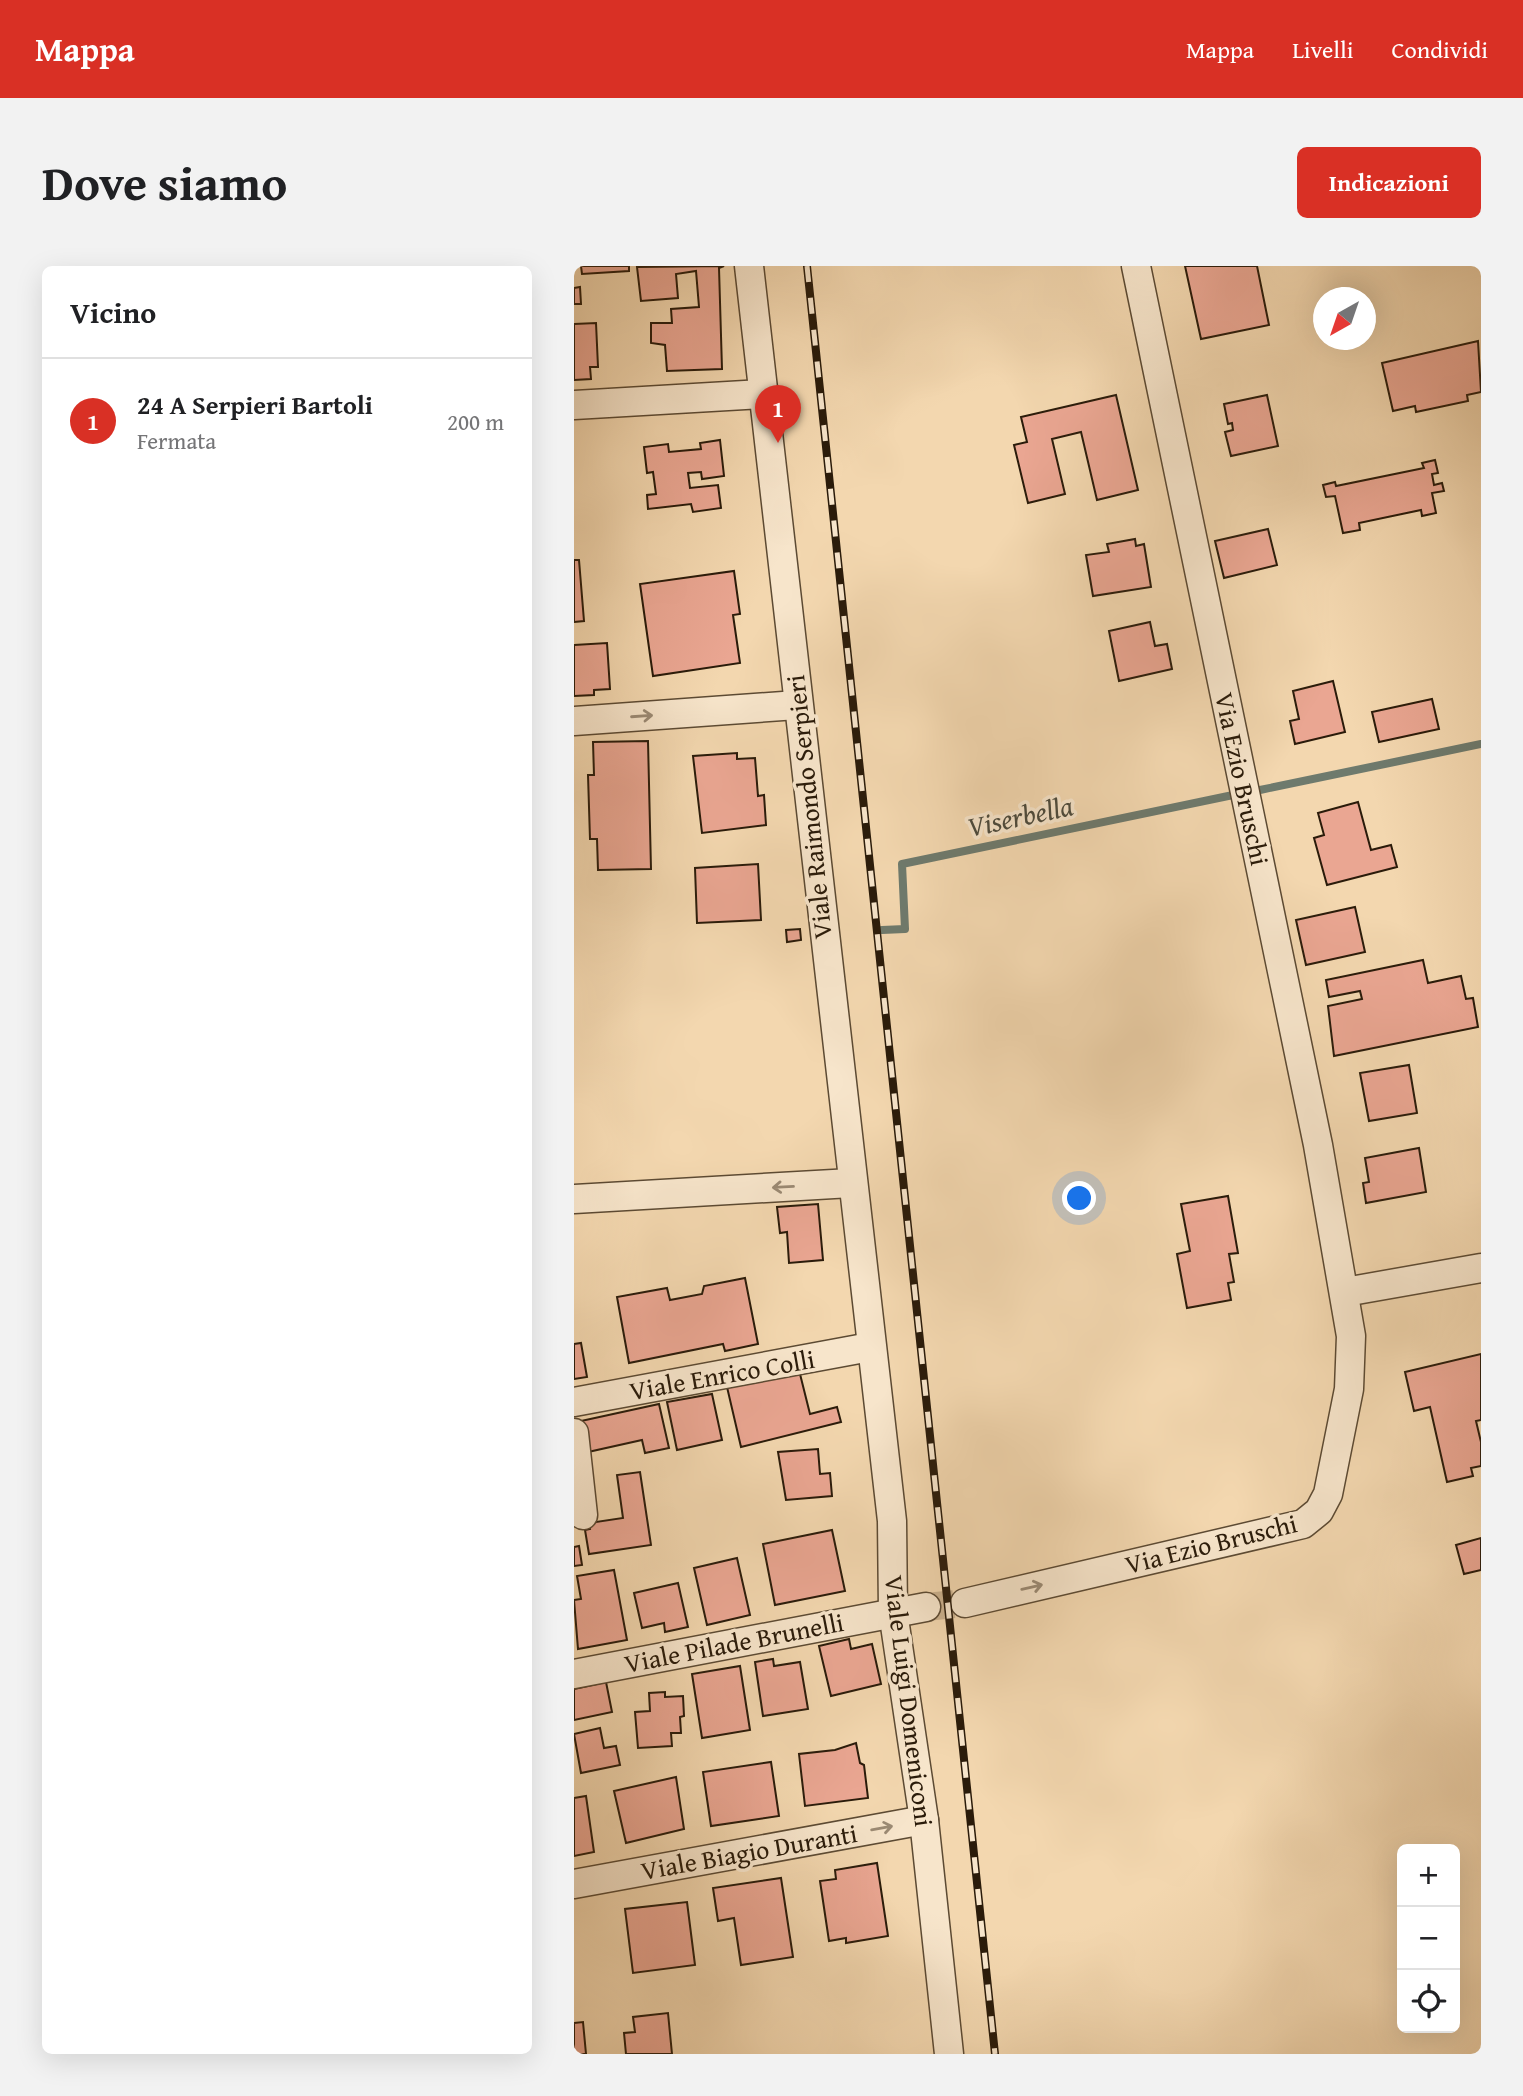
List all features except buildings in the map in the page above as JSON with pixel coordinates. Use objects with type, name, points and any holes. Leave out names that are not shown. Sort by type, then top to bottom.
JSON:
[{"type":"street","name":"Viale Raimondo Serpieri","points":[[748,266],[870,1348]]},
{"type":"street","name":"Via Ezio Bruschi","points":[[965,1603],[1303,1524],[1319,1511],[1328,1494],[1349,1389],[1351,1336],[1318,1145],[1136,266]]},
{"type":"street","points":[[574,405],[762,394]]},
{"type":"street","points":[[574,721],[797,705]]},
{"type":"street","points":[[574,1199],[851,1183]]},
{"type":"street","points":[[1345,1292],[1481,1268]]},
{"type":"street","name":"Viale Enrico Colli","points":[[574,1402],[870,1348]]},
{"type":"street","name":"Viale Luigi Domeniconi","points":[[870,1348],[892,1521],[893,1612],[925,1820],[949,2054]]},
{"type":"street","points":[[574,1433],[583,1515]]},
{"type":"street","points":[[893,1612],[926,1607]]},
{"type":"street","name":"Viale Pilade Brunelli","points":[[574,1674],[893,1612]]},
{"type":"street","name":"Viale Biagio Duranti","points":[[574,1884],[925,1820]]},
{"type":"waterway","name":"Viserbella","points":[[1260,790],[1481,744]]},
{"type":"waterway","name":"Viserbella","points":[[882,930],[905,929],[902,864],[1233,795]]},
{"type":"tunnel","points":[[926,1607],[965,1603]]},
{"type":"railway","points":[[807,266],[995,2054]]},
{"type":"place","name":"24 A Serpieri Bartoli","points":[[778,443]]}]
